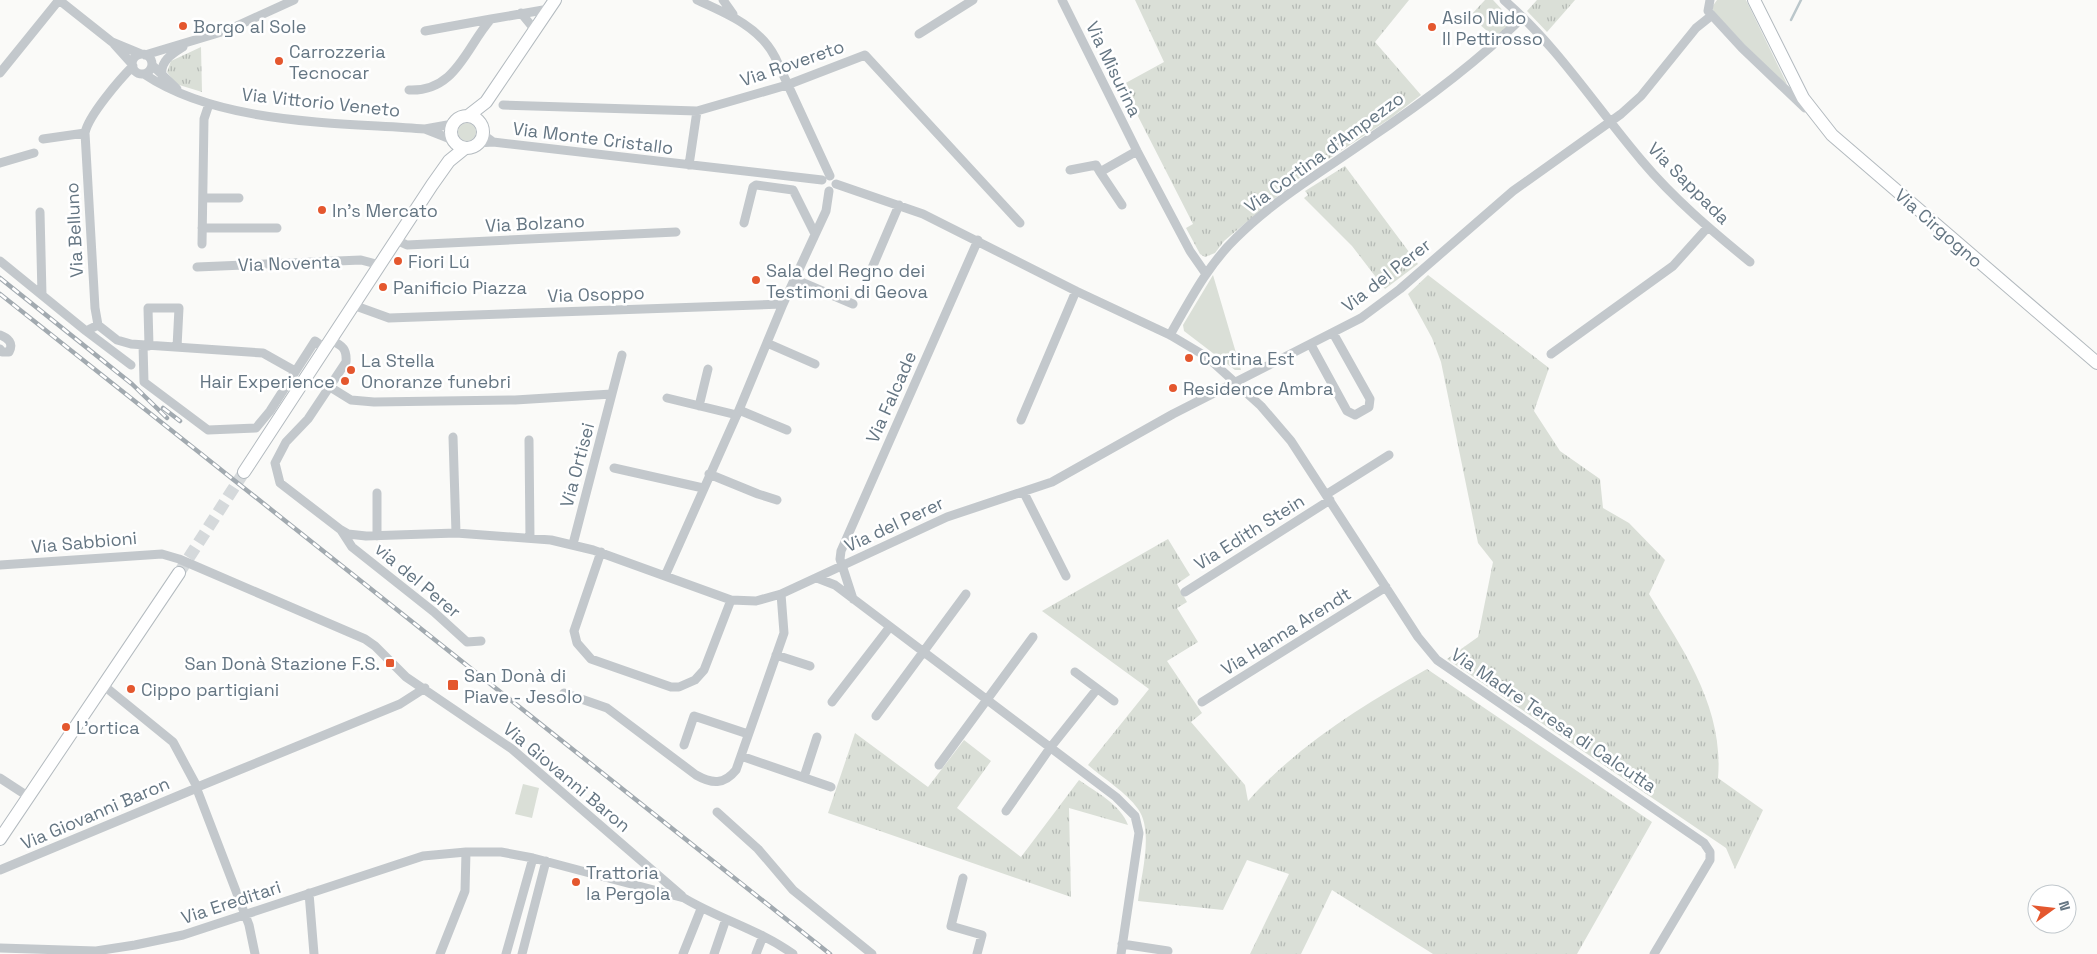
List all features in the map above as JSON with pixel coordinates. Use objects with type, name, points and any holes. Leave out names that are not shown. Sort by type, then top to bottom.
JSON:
[{"type":"street","points":[[0,73],[59,0]]},
{"type":"street","name":"Via Vittorio Veneto","points":[[59,0],[112,42],[137,69],[159,84],[209,104],[263,115],[425,129],[453,124]]},
{"type":"street","points":[[137,69],[134,59],[143,55],[189,43],[245,24],[294,0]]},
{"type":"street","points":[[697,0],[742,23],[766,41],[775,57],[826,178],[822,187],[830,191]]},
{"type":"street","points":[[723,0],[742,23]]},
{"type":"street","points":[[919,34],[973,0]]},
{"type":"street","name":"Via Misurina","points":[[1062,0],[1137,151],[1190,251],[1206,274]]},
{"type":"street","name":"Via Sappada","points":[[1504,0],[1580,80],[1656,178],[1708,227],[1750,262]]},
{"type":"street","points":[[1710,0],[1709,13],[1781,87],[1815,116]]},
{"type":"street","name":"Via Cirgogno","points":[[1754,0],[1794,82],[1815,116],[1832,135],[2097,363]]},
{"type":"street","points":[[425,31],[521,14],[552,4]]},
{"type":"street","points":[[486,102],[480,133],[473,147],[457,143],[451,132],[453,124],[459,118],[468,116],[486,102],[552,4]]},
{"type":"street","name":"Via del Perer","points":[[329,344],[344,348],[347,353],[346,362],[304,425],[286,442],[278,455],[275,469],[280,483],[341,530],[357,535],[456,533],[530,538],[573,544],[601,552],[731,600],[756,601],[781,594],[952,515],[1024,493],[1059,478],[1236,383],[1333,334],[1377,307],[1513,191],[1611,122],[1641,96],[1709,13]]},
{"type":"street","points":[[521,14],[535,30]]},
{"type":"street","name":"Via Cortina d'Ampezzo","points":[[1170,334],[1206,274],[1236,237],[1305,182],[1418,103],[1478,57],[1522,18]]},
{"type":"street","points":[[408,90],[426,87],[451,74],[464,60],[491,19]]},
{"type":"street","name":"Via Vittorio Veneto","points":[[112,42],[150,59],[152,65],[186,95]]},
{"type":"street","points":[[162,75],[165,62],[189,43]]},
{"type":"street","name":"Via Rovereto","points":[[504,106],[697,111],[787,85],[865,55],[1020,223]]},
{"type":"street","points":[[43,139],[85,133],[86,125],[118,84],[137,69],[149,71],[152,65]]},
{"type":"street","points":[[202,244],[204,118],[209,104]]},
{"type":"street","name":"Via Monte Cristallo","points":[[689,166],[697,111]]},
{"type":"street","points":[[468,116],[480,133]]},
{"type":"street","name":"Via Vittorio Veneto","points":[[425,129],[457,143]]},
{"type":"street","name":"Via Belluno","points":[[85,133],[95,308],[98,325]]},
{"type":"street","name":"Via Monte Cristallo","points":[[480,133],[493,142],[689,166],[826,178]]},
{"type":"street","points":[[244,472],[449,161],[457,143]]},
{"type":"street","points":[[1100,172],[1137,151]]},
{"type":"street","points":[[0,163],[34,154]]},
{"type":"street","points":[[1070,170],[1096,165],[1122,205]]},
{"type":"street","points":[[826,178],[835,179],[836,184]]},
{"type":"street","points":[[665,576],[738,412],[794,279],[826,211],[830,191],[836,184]]},
{"type":"street","points":[[836,184],[899,205],[978,240],[1076,291],[1170,334],[1207,357],[1236,383]]},
{"type":"street","points":[[744,223],[753,187],[756,185],[793,190],[815,234]]},
{"type":"street","points":[[203,198],[239,198]]},
{"type":"street","points":[[872,268],[899,205]]},
{"type":"street","name":"Via Belluno","points":[[40,212],[42,296]]},
{"type":"street","points":[[1551,354],[1673,266],[1708,227]]},
{"type":"street","points":[[202,228],[277,228]]},
{"type":"street","name":"Via Bolzano","points":[[396,240],[407,245],[676,232]]},
{"type":"street","name":"Via Falcade","points":[[853,599],[844,566],[840,559],[841,551],[978,240]]},
{"type":"street","name":"Via Noventa","points":[[197,267],[361,260],[380,265]]},
{"type":"street","points":[[0,261],[131,365]]},
{"type":"street","points":[[794,279],[853,304]]},
{"type":"street","points":[[1021,420],[1076,291]]},
{"type":"street","name":"Via Osoppo","points":[[353,305],[389,318],[783,304]]},
{"type":"street","points":[[177,347],[178,308],[148,308],[144,382],[208,430],[256,428],[270,411],[315,341],[329,344]]},
{"type":"street","points":[[86,331],[98,325],[117,340],[146,345],[263,353],[295,371]]},
{"type":"street","points":[[1311,345],[1347,411],[1355,414],[1369,407],[1370,399],[1333,334]]},
{"type":"street","points":[[0,335],[10,341],[11,345],[9,352],[2,352],[0,349]]},
{"type":"street","points":[[767,343],[815,364]]},
{"type":"street","name":"Via Ortisei","points":[[573,544],[622,355]]},
{"type":"street","points":[[699,406],[708,369]]},
{"type":"street","name":"Via Madre Teresa di Calcutta","points":[[1236,383],[1280,426],[1329,497],[1426,649],[1437,660],[1704,842],[1710,852],[1710,860],[1654,954]]},
{"type":"street","name":"Via Ortisei","points":[[330,387],[351,400],[374,402],[515,400],[612,394]]},
{"type":"street","points":[[667,398],[699,406],[738,412],[787,430]]},
{"type":"street","points":[[453,437],[456,533]]},
{"type":"street","points":[[529,440],[530,538]]},
{"type":"street","name":"Via Edith Stein","points":[[1185,592],[1388,456]]},
{"type":"street","points":[[614,468],[703,488]]},
{"type":"street","points":[[709,474],[777,500]]},
{"type":"street","points":[[377,493],[377,536]]},
{"type":"street","points":[[1024,493],[1066,576]]},
{"type":"street","name":"via del Perer","points":[[341,530],[352,546],[434,612],[467,642],[481,641]]},
{"type":"street","points":[[601,552],[574,631],[577,643],[591,659],[671,687],[687,684],[696,680],[704,670],[731,600]]},
{"type":"street","name":"Via Sabbioni","points":[[0,565],[147,553],[170,555]]},
{"type":"street","name":"Via Giovanni Baron","points":[[170,555],[375,646],[406,676],[512,749],[684,898]]},
{"type":"street","points":[[0,839],[179,573]]},
{"type":"street","points":[[817,578],[834,585],[1123,803],[1137,822],[1139,833],[1121,949],[1168,951]]},
{"type":"street","name":"Via Hanna Arendt","points":[[1202,702],[1386,587]]},
{"type":"street","points":[[564,693],[607,708],[696,775],[707,781],[717,783],[730,777],[736,770],[784,633],[781,594]]},
{"type":"street","points":[[876,716],[966,594]]},
{"type":"street","points":[[832,702],[889,628]]},
{"type":"street","points":[[939,765],[1034,637]]},
{"type":"street","points":[[776,655],[810,666]]},
{"type":"street","points":[[1075,672],[1114,702]]},
{"type":"street","points":[[103,685],[173,742],[196,788],[245,915],[255,954]]},
{"type":"street","name":"Via Giovanni Baron","points":[[0,861],[6,868],[400,704],[425,688]]},
{"type":"street","points":[[1006,811],[1050,748],[1097,689]]},
{"type":"street","points":[[684,745],[694,716],[748,734]]},
{"type":"street","points":[[804,777],[818,737]]},
{"type":"street","points":[[740,756],[831,787]]},
{"type":"street","points":[[0,778],[29,797]]},
{"type":"street","points":[[717,812],[758,849],[793,890],[872,954]]},
{"type":"street","points":[[440,954],[465,891],[466,852]]},
{"type":"street","name":"Via Ereditari","points":[[0,948],[14,951],[96,951],[114,949],[183,935],[422,856],[466,852],[501,852],[546,861],[684,898],[701,909],[762,936],[793,954]]},
{"type":"street","points":[[506,954],[532,858]]},
{"type":"street","points":[[522,954],[546,861]]},
{"type":"street","points":[[963,878],[952,926],[982,935],[978,954]]},
{"type":"street","points":[[310,893],[314,954]]},
{"type":"street","points":[[683,954],[701,909]]},
{"type":"street","points":[[714,954],[726,919]]},
{"type":"street","points":[[756,954],[762,936]]},
{"type":"green space","points":[[1135,0],[1409,0],[1375,42],[1421,95],[1391,118],[1298,179],[1224,241],[1215,253],[1205,257],[1200,254],[1186,228],[1193,224],[1122,85],[1164,62]]},
{"type":"green space","points":[[1485,0],[1493,0],[1510,18],[1510,25],[1495,38],[1470,16]]},
{"type":"green space","points":[[1537,0],[1575,0],[1547,32],[1527,11]]},
{"type":"green space","points":[[1717,0],[1746,0],[1787,84],[1776,78],[1714,12],[1712,7]]},
{"type":"green space","points":[[201,47],[202,92],[176,84],[167,72],[171,61]]},
{"type":"green space","points":[[463,123],[471,123],[476,128],[474,139],[463,141],[458,136],[458,128]]},
{"type":"green space","points":[[1345,166],[1418,264],[1385,289],[1352,246],[1304,198],[1308,195],[1305,191]]},
{"type":"green space","points":[[1213,275],[1241,370],[1235,370],[1184,331],[1183,325]]},
{"type":"green space","points":[[1428,275],[1549,368],[1534,411],[1560,451],[1600,479],[1603,508],[1629,523],[1665,560],[1649,594],[1688,659],[1708,704],[1715,728],[1718,752],[1718,778],[1763,810],[1735,869],[1726,848],[1447,659],[1478,637],[1493,562],[1478,543],[1441,362],[1432,338],[1408,294]]},
{"type":"green space","points":[[1168,539],[1190,575],[1177,584],[1187,602],[1177,608],[1198,642],[1167,661],[1202,713],[1191,722],[1245,785],[1248,801],[1288,762],[1332,728],[1379,697],[1427,669],[1652,822],[1577,954],[1433,954],[1332,890],[1301,954],[1250,954],[1289,874],[1247,860],[1223,910],[1138,901],[1146,841],[1143,818],[1127,797],[1088,765],[1149,689],[1042,611]]},
{"type":"green space","points":[[855,733],[928,787],[964,740],[991,761],[957,808],[1021,857],[1079,780],[1114,805],[1125,818],[1128,825],[1069,808],[1071,897],[828,813]]},
{"type":"green space","points":[[523,784],[539,788],[532,818],[515,814]]},
{"type":"waterway","points":[[1791,20],[1801,0]]},
{"type":"tunnel","points":[[179,573],[244,472]]},
{"type":"railway","points":[[0,278],[132,384],[167,418]]},
{"type":"railway","points":[[0,294],[830,954]]},
{"type":"railway","points":[[163,408],[180,421]]},
{"type":"place","name":"Borgo al Sole","points":[[183,26]]},
{"type":"place","name":"Asilo Nido Il Pettirosso","points":[[1432,27]]},
{"type":"place","name":"Carrozzeria Tecnocar","points":[[279,61]]},
{"type":"place","name":"In's Mercato","points":[[322,210]]},
{"type":"place","name":"Fiori Lú","points":[[398,261]]},
{"type":"place","name":"Sala del Regno dei Testimoni di Geova","points":[[756,280]]},
{"type":"place","name":"Panificio Piazza","points":[[383,287]]},
{"type":"place","name":"Cortina Est","points":[[1189,358]]},
{"type":"place","name":"La Stella Onoranze funebri","points":[[351,370]]},
{"type":"place","name":"Hair Experience","points":[[345,381]]},
{"type":"place","name":"Residence Ambra","points":[[1173,388]]},
{"type":"place","name":"San Donà Stazione F.S.","points":[[390,663]]},
{"type":"place","name":"San Donà di Piave - Jesolo","points":[[453,685]]},
{"type":"place","name":"Cippo partigiani","points":[[131,689]]},
{"type":"place","name":"L'ortica","points":[[66,727]]},
{"type":"place","name":"Trattoria la Pergola","points":[[576,882]]}]
